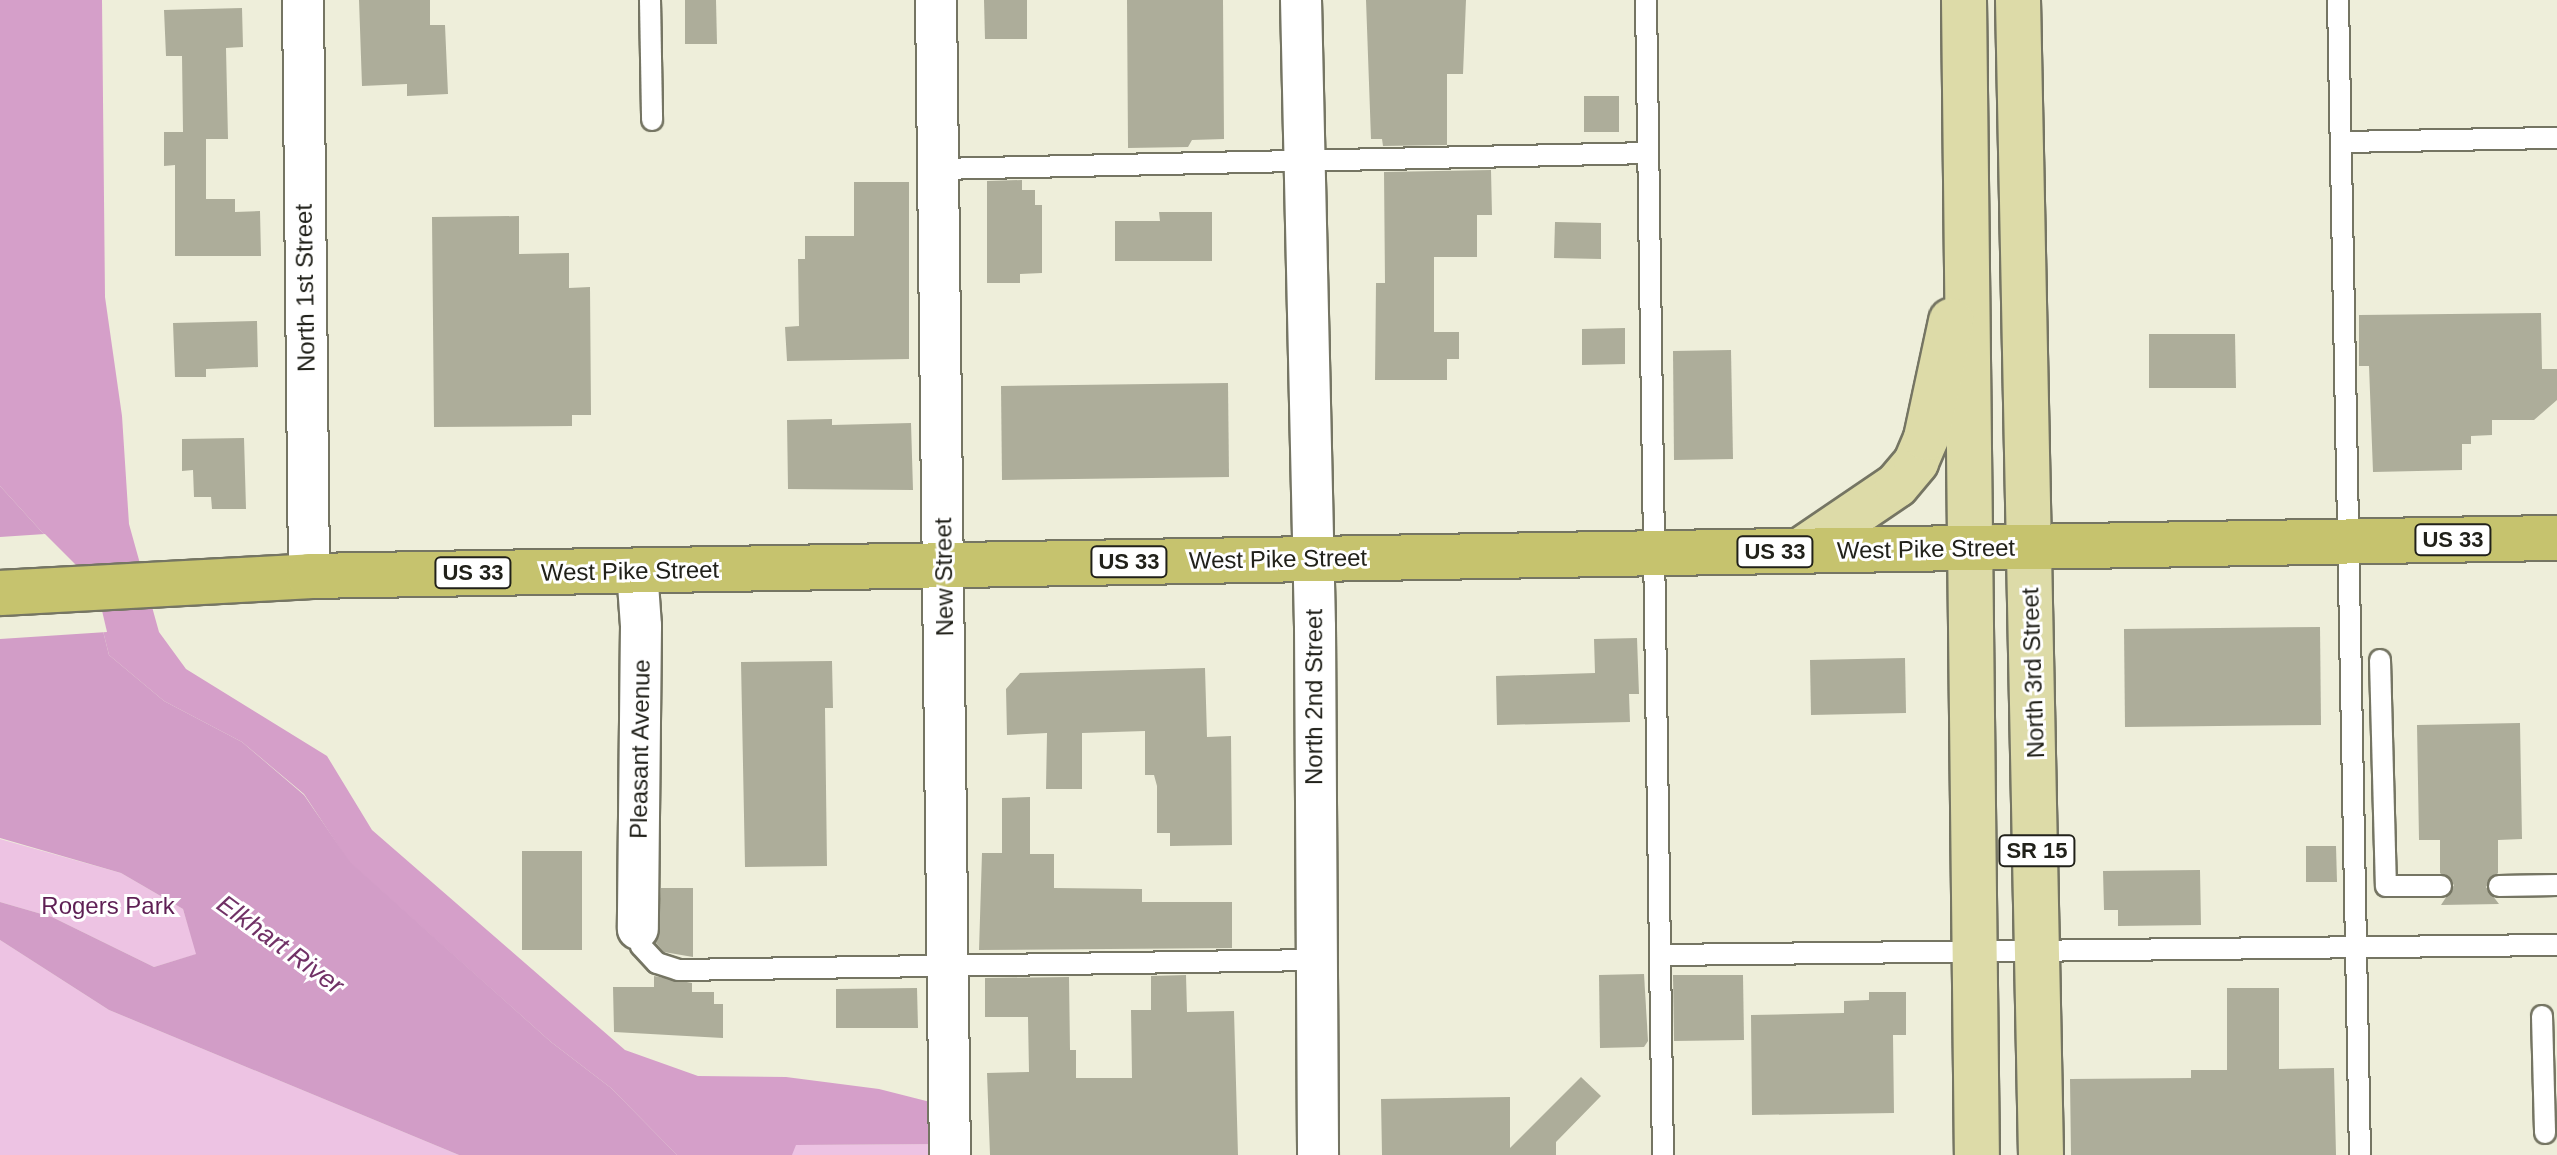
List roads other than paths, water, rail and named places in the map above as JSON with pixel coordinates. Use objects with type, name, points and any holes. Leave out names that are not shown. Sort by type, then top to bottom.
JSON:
[{"type":"highway","name":"West Pike Street","points":[[0,593],[309,576],[2557,538]]},
{"type":"main road","name":"SR 15","points":[[1964,0],[1977,1155]]},
{"type":"main road","name":"North 3rd Street","points":[[2018,0],[2041,1155]]},
{"type":"main road","points":[[1800,551],[1897,485],[1916,462],[1926,438],[1966,264]]},
{"type":"street","name":"North 1st Street","points":[[303,0],[309,576]]},
{"type":"street","name":"New Street","points":[[936,0],[946,564],[950,1155]]},
{"type":"street","name":"North 2nd Street","points":[[1301,0],[1313,559],[1318,1155]]},
{"type":"street","name":"Pleasant Avenue","points":[[637,570],[641,626],[638,929]]},
{"type":"lane","points":[[650,0],[652,120]]},
{"type":"lane","points":[[1646,0],[1663,1155]]},
{"type":"lane","points":[[2338,0],[2360,1155]]},
{"type":"lane","points":[[2343,142],[2557,138]]},
{"type":"lane","points":[[939,169],[1648,153]]},
{"type":"lane","points":[[2380,660],[2386,886],[2441,886]]},
{"type":"lane","points":[[2499,886],[2557,885]]},
{"type":"lane","points":[[638,929],[641,946],[657,963],[678,970],[1316,960]]},
{"type":"lane","points":[[1660,955],[2557,945]]},
{"type":"lane","points":[[2542,1016],[2545,1133]]},
{"type":"water","name":"Elkhart River","points":[[0,486],[92,587],[109,655],[164,701],[242,742],[304,795],[350,862],[551,1042],[611,1088],[677,1155],[459,1155],[109,1010],[0,940],[0,902],[52,917],[154,967],[196,954],[183,909],[121,873],[0,838]]},
{"type":"park label","name":"Rogers Park","points":[[108,906]]}]
